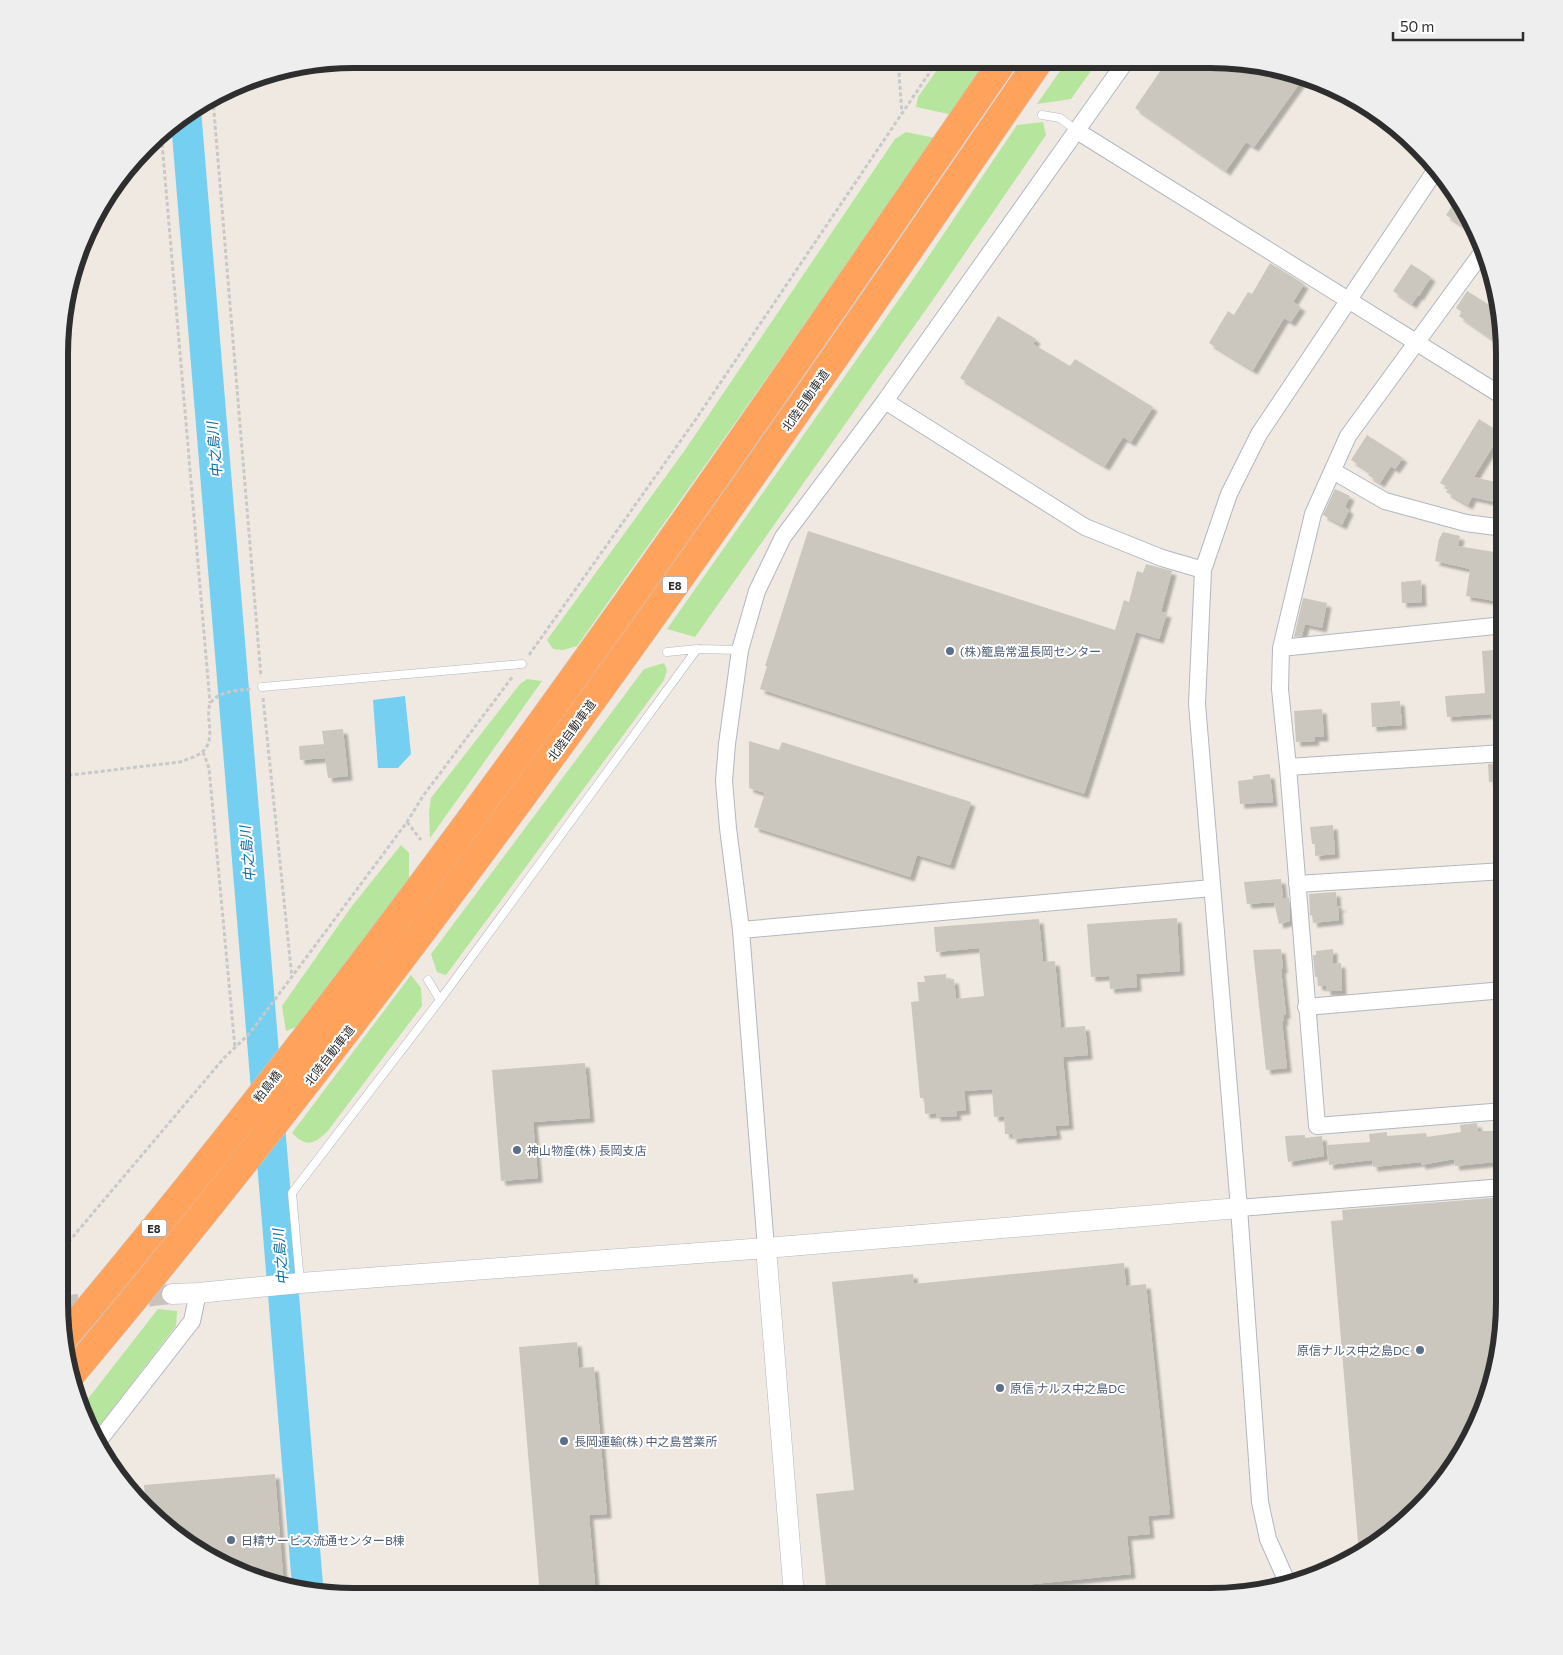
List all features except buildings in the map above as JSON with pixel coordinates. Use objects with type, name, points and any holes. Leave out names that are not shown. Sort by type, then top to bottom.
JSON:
[{"type":"highway","name":"粕島橋","points":[[244,1116],[399,916],[602,637],[864,263],[998,68]]},
{"type":"highway","name":"北陸自動車道","points":[[76,1369],[251,1155],[421,934],[627,653],[1034,68]]},
{"type":"highway","points":[[68,1316],[190,1172],[244,1116]]},
{"type":"highway","name":"E8","points":[[69,1331],[244,1116]]},
{"type":"highway","points":[[77,1374],[121,1316]]},
{"type":"street","points":[[793,1588],[741,930],[724,781],[726,744],[740,650],[757,590],[782,537],[885,401],[1121,68]]},
{"type":"street","points":[[1077,131],[1496,392]]},
{"type":"street","points":[[1285,1578],[1268,1538],[1260,1502],[1239,1208],[1197,704],[1203,570],[1229,494],[1259,434],[1433,175]]},
{"type":"street","points":[[1479,257],[1418,343],[1348,436],[1313,514],[1280,648],[1280,690],[1317,1126],[1496,1112]]},
{"type":"street","points":[[885,401],[1085,527],[1162,558],[1203,570]]},
{"type":"street","points":[[1333,471],[1385,501],[1466,523],[1496,527]]},
{"type":"street","points":[[1280,648],[1496,626]]},
{"type":"street","points":[[1288,767],[1496,754]]},
{"type":"street","points":[[1297,884],[1496,872]]},
{"type":"street","points":[[741,930],[1212,888]]},
{"type":"street","points":[[1306,1007],[1496,991]]},
{"type":"street","points":[[172,1294],[766,1248],[1496,1188]]},
{"type":"street","points":[[102,1437],[192,1321],[198,1293]]},
{"type":"lane","points":[[1042,115],[1060,118],[1077,131]]},
{"type":"lane","points":[[300,1283],[292,1193],[440,1000],[698,649]]},
{"type":"lane","points":[[667,652],[698,649],[740,650]]},
{"type":"lane","points":[[262,687],[522,664]]},
{"type":"lane","points":[[428,980],[440,1000]]},
{"type":"path","points":[[899,68],[902,115]]},
{"type":"path","points":[[68,1243],[224,1058],[250,1033],[292,979],[407,822],[423,796],[522,664],[696,419],[933,68]]},
{"type":"path","points":[[213,104],[262,687],[292,979]]},
{"type":"path","points":[[68,775],[180,762],[203,752],[211,737],[210,702],[162,141]]},
{"type":"path","points":[[210,702],[214,698],[242,690]]},
{"type":"path","points":[[203,752],[208,768],[235,1048]]},
{"type":"path","points":[[407,822],[421,840]]},
{"type":"green space","points":[[938,68],[984,68],[953,115],[916,107],[918,97]]},
{"type":"green space","points":[[1062,68],[1093,68],[1071,99],[1037,104]]},
{"type":"green space","points":[[1043,122],[1046,135],[939,291],[695,637],[667,629],[916,275],[1017,125]]},
{"type":"green space","points":[[906,132],[935,138],[577,646],[563,650],[553,649],[547,640],[685,450],[895,139]]},
{"type":"green space","points":[[664,663],[667,670],[664,680],[446,975],[437,972],[431,954],[644,669]]},
{"type":"green space","points":[[527,679],[542,681],[430,838],[429,812],[431,798],[520,684]]},
{"type":"green space","points":[[401,845],[409,853],[409,881],[299,1026],[286,1031],[282,1006],[352,906]]},
{"type":"green space","points":[[411,975],[421,988],[422,1006],[327,1132],[313,1142],[301,1141],[292,1133]]},
{"type":"green space","points":[[158,1309],[177,1311],[176,1326],[97,1428],[86,1402]]},
{"type":"water","points":[[405,696],[411,754],[398,768],[378,768],[373,700]]},
{"type":"waterway","name":"中之島川","points":[[186,122],[307,1584]]},
{"type":"tunnel","points":[[68,1305],[172,1294]]},
{"type":"place","name":"(株)籠島常温長岡センター","points":[[950,651]]},
{"type":"place","name":"神山物産(株) 長岡支店","points":[[517,1150]]},
{"type":"place","name":"原信ナルス中之島DC","points":[[1420,1350]]},
{"type":"place","name":"原信 ナルス中之島DC","points":[[1000,1388]]},
{"type":"place","name":"長岡運輸(株) 中之島営業所","points":[[564,1441]]},
{"type":"place","name":"日精サービス流通センターB棟","points":[[231,1540]]}]
